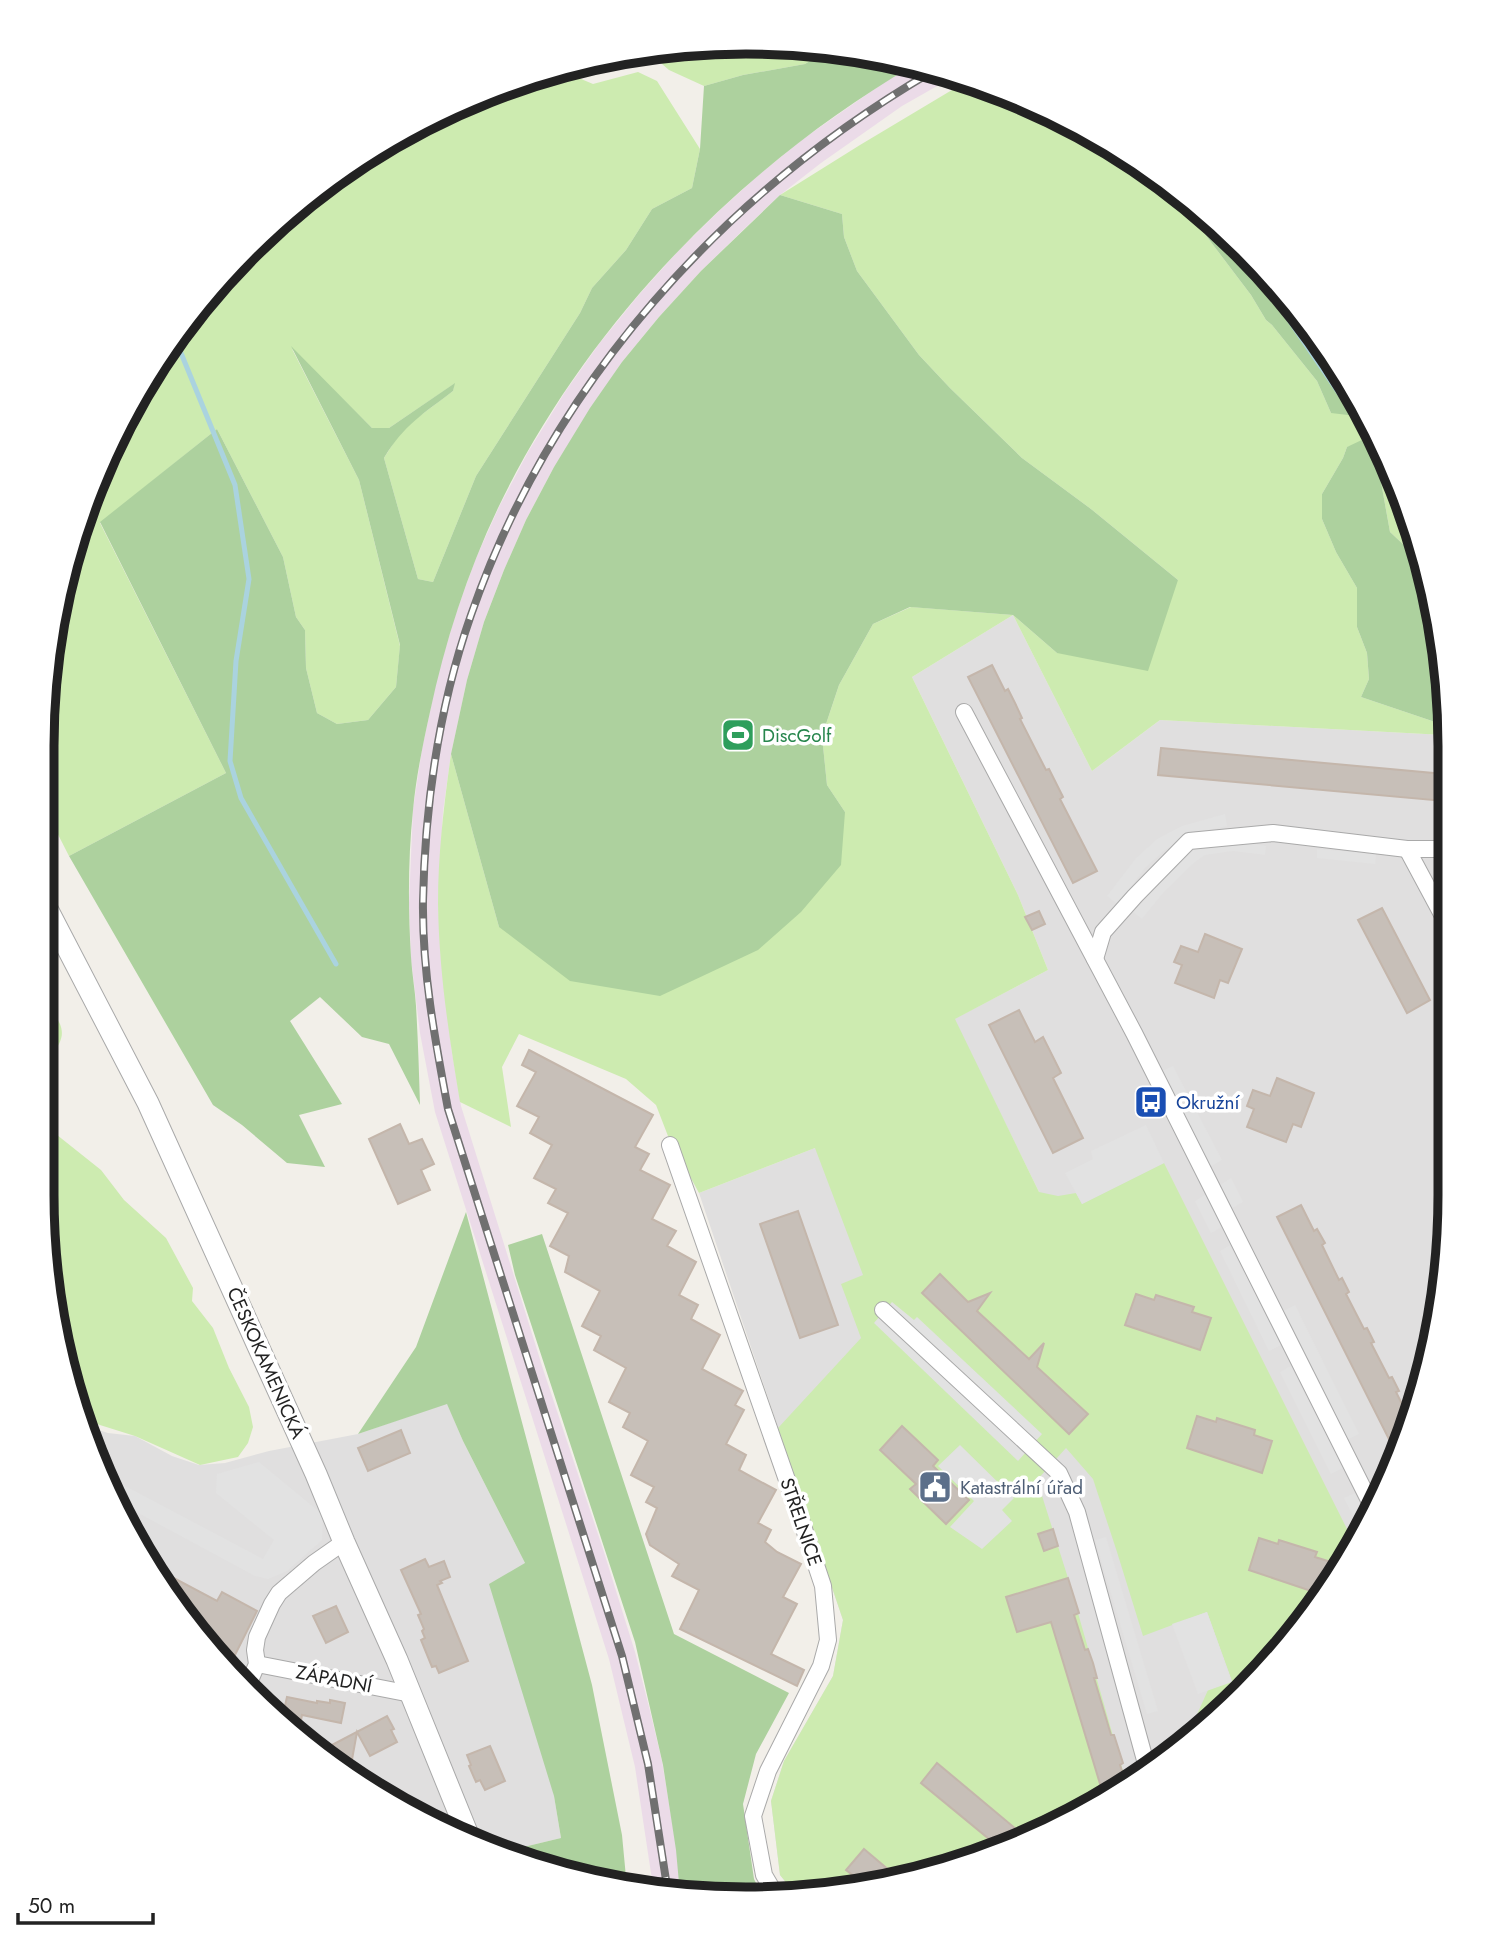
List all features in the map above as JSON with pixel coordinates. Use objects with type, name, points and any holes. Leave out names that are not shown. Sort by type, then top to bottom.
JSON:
[{"type":"street","points":[[964,712],[1140,1045],[1368,1497]]},
{"type":"street","points":[[1095,959],[1103,932],[1189,841],[1273,833],[1407,849],[1438,849]]},
{"type":"street","points":[[1407,849],[1438,907]]},
{"type":"street","name":"ČESKOKAMENICKÁ","points":[[54,922],[148,1103],[316,1474],[464,1826]]},
{"type":"street","name":"STŘELNICE","points":[[670,1145],[823,1586],[828,1640],[821,1666],[768,1771],[754,1816],[764,1875],[770,1886]]},
{"type":"street","points":[[883,1310],[1059,1473],[1077,1512],[1145,1760]]},
{"type":"street","points":[[251,1678],[257,1664],[257,1637],[279,1593],[344,1542]]},
{"type":"street","name":"ZÁPADNÍ","points":[[257,1664],[411,1695]]},
{"type":"shaded area","points":[[901,73],[942,83],[902,106],[821,163],[780,195],[701,271],[622,362],[554,467],[526,520],[484,622],[467,680],[451,754],[443,812],[438,903],[441,957],[461,1106],[543,1369],[603,1549],[650,1711],[662,1761],[680,1883],[656,1881],[652,1880],[635,1767],[609,1659],[435,1112],[420,1033],[411,959],[409,903],[413,809],[438,673],[476,558],[528,452],[565,392],[637,297],[720,210],[803,139]]},
{"type":"shaded area","points":[[1013,615],[1092,771],[1160,720],[1437,735],[1438,1195],[1432,1285],[1414,1374],[1401,1417],[1385,1460],[1345,1541],[1295,1616],[1235,1684],[1202,1715],[1167,1744],[1092,1794],[1011,1834],[925,1863],[836,1881],[788,1885],[780,1875],[771,1801],[784,1761],[833,1676],[843,1620],[699,1193],[815,1148],[1039,1192],[954,1019],[1048,970],[1018,895],[912,677]]},
{"type":"shaded area","points":[[1225,814],[1227,826],[1194,833],[1165,850],[1145,868],[1118,905],[1107,896],[1136,858],[1157,839],[1182,826]]},
{"type":"shaded area","points":[[1239,841],[1266,846],[1265,855],[1232,851],[1205,855],[1163,893],[1142,919],[1133,912],[1187,853],[1202,844]]},
{"type":"shaded area","points":[[1317,849],[1376,854],[1375,864],[1317,858]]},
{"type":"shaded area","points":[[1173,1066],[1222,1160],[1210,1167],[1160,1072]]},
{"type":"shaded area","points":[[1146,1125],[1164,1163],[1082,1204],[1065,1173],[1093,1159],[1091,1151]]},
{"type":"shaded area","points":[[1231,1178],[1243,1202],[1232,1208],[1220,1185]]},
{"type":"shaded area","points":[[1206,1194],[1222,1227],[1211,1233],[1195,1201]]},
{"type":"shaded area","points":[[1230,1245],[1281,1345],[1269,1351],[1220,1251]]},
{"type":"shaded area","points":[[892,1302],[914,1320],[917,1317],[1042,1434],[1018,1461],[874,1323]]},
{"type":"shaded area","points":[[1295,1305],[1359,1434],[1347,1440],[1283,1311]]},
{"type":"shaded area","points":[[1291,1366],[1343,1468],[1331,1474],[1280,1372]]},
{"type":"shaded area","points":[[447,1403],[463,1441],[525,1563],[561,1838],[519,1848],[481,1834],[400,1794],[325,1744],[290,1715],[226,1651],[171,1579],[126,1501],[95,1429],[135,1436],[172,1456],[199,1465],[225,1463],[269,1451],[358,1434]]},
{"type":"shaded area","points":[[960,1445],[1014,1498],[1002,1510],[1012,1521],[982,1549],[950,1527],[974,1501],[938,1466]]},
{"type":"shaded area","points":[[259,1462],[323,1515],[322,1540],[287,1571],[268,1579],[255,1576],[130,1508],[117,1482],[263,1559],[274,1540],[216,1493],[217,1474]]},
{"type":"shaded area","points":[[1355,1493],[1363,1508],[1356,1521],[1344,1498]]},
{"type":"shaded area","points":[[1106,1537],[1158,1711],[1147,1714],[1095,1540]]},
{"type":"shaded area","points":[[1207,1612],[1232,1682],[1198,1694],[1172,1624]]},
{"type":"green space","points":[[746,54],[814,58],[805,64],[743,75],[704,86],[669,70],[657,60]]},
{"type":"green space","points":[[814,58],[836,60],[902,73],[849,106],[788,152],[729,202],[673,256],[622,314],[576,376],[534,441],[498,508],[476,557],[450,634],[420,761],[410,846],[409,902],[420,1105],[389,1044],[362,1037],[320,997],[290,1021],[342,1104],[299,1115],[325,1167],[287,1163],[242,1125],[213,1105],[69,856],[226,773],[100,522],[217,429],[283,557],[296,617],[305,630],[306,668],[317,713],[337,724],[368,720],[396,687],[400,645],[359,480],[291,346],[372,428],[389,428],[455,383],[453,391],[407,428],[384,458],[418,579],[433,582],[476,476],[580,313],[592,288],[626,250],[652,209],[692,188],[700,149],[704,86],[743,75],[805,64]]},
{"type":"green space","points":[[638,72],[657,81],[700,149],[692,188],[652,209],[626,250],[592,288],[580,313],[476,476],[433,582],[418,579],[384,458],[409,424],[453,391],[454,384],[389,428],[372,428],[292,349],[359,480],[400,646],[396,687],[368,720],[337,724],[317,713],[306,668],[305,630],[296,617],[283,557],[217,429],[100,523],[226,773],[69,856],[54,827],[54,746],[60,656],[78,567],[107,481],[126,440],[147,400],[197,325],[257,257],[290,226],[325,197],[400,147],[481,107],[567,78],[575,76],[593,84]]},
{"type":"green space","points":[[956,87],[1011,107],[1092,147],[1167,197],[1200,224],[1266,320],[1317,381],[1331,413],[1351,412],[1366,440],[1368,444],[1347,447],[1322,494],[1322,519],[1336,552],[1357,588],[1357,627],[1367,653],[1369,679],[1361,697],[1437,723],[1437,735],[1160,720],[1092,771],[1013,615],[1057,653],[1178,580],[1091,509],[1022,458],[919,355],[857,271],[844,237],[842,214],[780,195]]},
{"type":"green space","points":[[780,195],[842,214],[844,237],[857,271],[919,355],[1022,458],[1091,509],[1178,580],[1148,671],[1057,653],[1013,615],[910,607],[873,624],[839,685],[822,736],[827,785],[845,812],[841,865],[801,912],[758,950],[660,996],[570,981],[499,927],[451,754],[467,680],[484,622],[526,520],[590,408],[622,362],[659,317],[701,271]]},
{"type":"green space","points":[[1199,224],[1235,257],[1295,325],[1352,414],[1331,413],[1317,381],[1266,320],[1251,295]]},
{"type":"green space","points":[[1365,438],[1378,466],[1390,532],[1409,550],[1432,656],[1437,723],[1361,697],[1369,679],[1367,653],[1357,627],[1357,588],[1336,552],[1322,519],[1322,494],[1347,447]]},
{"type":"green space","points":[[1378,466],[1409,550],[1390,532]]},
{"type":"green space","points":[[911,607],[1013,615],[912,677],[1018,895],[1048,970],[955,1019],[1039,1192],[1058,1196],[1076,1193],[1082,1204],[1164,1163],[1349,1533],[1295,1616],[1235,1684],[1194,1722],[1208,1690],[1232,1681],[1207,1612],[1143,1636],[1093,1479],[1066,1448],[1037,1480],[1124,1774],[1052,1815],[968,1850],[881,1873],[836,1881],[826,1879],[823,1882],[788,1885],[780,1875],[771,1801],[784,1761],[833,1676],[843,1620],[778,1428],[861,1338],[841,1284],[863,1275],[815,1148],[699,1193],[668,1136],[656,1105],[626,1079],[519,1034],[502,1067],[511,1127],[460,1102],[440,954],[438,904],[442,829],[451,754],[499,927],[845,812],[827,785],[822,736],[839,685],[873,624]]},
{"type":"green space","points":[[54,1015],[62,1032],[58,1046],[54,1050]]},
{"type":"green space","points":[[54,1133],[101,1170],[124,1200],[166,1238],[193,1288],[192,1301],[213,1328],[249,1407],[253,1427],[248,1443],[238,1457],[200,1465],[135,1436],[93,1423],[78,1374],[60,1285],[54,1195]]},
{"type":"green space","points":[[466,1212],[592,1685],[622,1835],[626,1876],[567,1863],[519,1848],[561,1838],[554,1796],[489,1584],[525,1563],[447,1404],[358,1434],[416,1347]]},
{"type":"green space","points":[[542,1234],[674,1634],[789,1693],[756,1754],[743,1804],[754,1879],[758,1886],[679,1883],[663,1765],[635,1642],[515,1275],[508,1245]]},
{"type":"building","points":[[992,665],[1005,691],[1008,689],[1046,770],[1049,769],[1063,797],[1060,799],[1097,871],[1073,883],[968,677]]},
{"type":"building","points":[[1161,748],[1438,773],[1438,800],[1158,775]]},
{"type":"building","points":[[1382,908],[1430,1000],[1407,1013],[1358,920]]},
{"type":"building","points":[[1039,911],[1045,924],[1032,930],[1025,917]]},
{"type":"building","points":[[1205,934],[1242,949],[1228,983],[1220,980],[1214,998],[1175,983],[1182,965],[1174,962],[1181,946],[1198,952]]},
{"type":"building","points":[[1019,1010],[1035,1042],[1043,1037],[1061,1073],[1053,1078],[1083,1138],[1053,1153],[989,1025]]},
{"type":"building","points":[[529,1050],[653,1115],[635,1147],[649,1154],[640,1170],[670,1185],[652,1219],[676,1231],[667,1246],[696,1262],[679,1295],[698,1305],[691,1319],[720,1335],[702,1369],[743,1391],[735,1405],[744,1410],[726,1444],[746,1455],[739,1470],[776,1490],[758,1523],[771,1530],[765,1542],[777,1552],[801,1564],[783,1597],[797,1604],[771,1654],[804,1670],[797,1686],[680,1629],[699,1590],[672,1576],[679,1564],[650,1545],[646,1534],[657,1508],[646,1502],[654,1487],[631,1475],[648,1441],[623,1427],[630,1413],[609,1402],[626,1368],[594,1350],[601,1336],[582,1326],[600,1291],[565,1272],[569,1256],[550,1246],[568,1213],[548,1203],[556,1189],[534,1178],[552,1145],[530,1133],[539,1117],[517,1106],[536,1072],[522,1065]]},
{"type":"building","points":[[1277,1078],[1314,1093],[1301,1127],[1293,1124],[1286,1142],[1247,1127],[1254,1109],[1247,1106],[1253,1090],[1270,1096]]},
{"type":"building","points":[[400,1124],[409,1144],[422,1139],[434,1164],[421,1170],[430,1190],[398,1204],[369,1139]]},
{"type":"building","points":[[1301,1205],[1314,1231],[1317,1229],[1325,1243],[1322,1245],[1339,1280],[1342,1278],[1349,1292],[1346,1294],[1364,1329],[1367,1328],[1374,1342],[1371,1343],[1389,1378],[1392,1377],[1399,1391],[1396,1392],[1404,1408],[1391,1443],[1277,1217]]},
{"type":"building","points":[[798,1211],[838,1325],[800,1338],[760,1224]]},
{"type":"building","points":[[940,1274],[968,1302],[990,1293],[977,1311],[1029,1359],[1044,1343],[1037,1367],[1088,1414],[1069,1434],[922,1293]]},
{"type":"building","points":[[1136,1294],[1154,1300],[1156,1295],[1194,1307],[1192,1312],[1211,1318],[1200,1350],[1125,1325]]},
{"type":"building","points":[[1197,1416],[1216,1422],[1217,1418],[1255,1430],[1254,1435],[1272,1441],[1262,1473],[1187,1448]]},
{"type":"building","points":[[902,1426],[938,1460],[933,1466],[969,1500],[946,1524],[910,1489],[916,1484],[880,1450]]},
{"type":"building","points":[[401,1430],[410,1453],[368,1471],[358,1448]]},
{"type":"building","points":[[1053,1529],[1058,1546],[1044,1551],[1038,1534]]},
{"type":"building","points":[[1259,1538],[1278,1544],[1279,1540],[1317,1552],[1315,1557],[1332,1562],[1312,1591],[1249,1570]]},
{"type":"building","points":[[425,1559],[429,1567],[444,1561],[450,1577],[437,1585],[468,1661],[439,1673],[436,1666],[432,1667],[421,1640],[425,1638],[418,1615],[421,1614],[401,1570]]},
{"type":"building","points":[[169,1575],[217,1601],[222,1592],[257,1611],[235,1655],[225,1649]]},
{"type":"building","points":[[1068,1578],[1079,1613],[1074,1615],[1085,1650],[1088,1649],[1093,1663],[1097,1678],[1094,1678],[1111,1735],[1114,1735],[1123,1763],[1120,1765],[1123,1774],[1101,1788],[1051,1622],[1017,1632],[1006,1597]]},
{"type":"building","points":[[336,1606],[348,1632],[326,1643],[313,1616]]},
{"type":"building","points":[[287,1697],[317,1703],[330,1703],[330,1700],[345,1703],[341,1723],[302,1715],[300,1724],[284,1710]]},
{"type":"building","points":[[387,1716],[397,1742],[370,1756],[357,1732],[351,1763],[331,1748],[332,1745]]},
{"type":"building","points":[[490,1746],[505,1781],[485,1790],[480,1780],[476,1782],[467,1755]]},
{"type":"building","points":[[937,1763],[1016,1829],[1012,1833],[992,1841],[921,1783]]},
{"type":"building","points":[[864,1849],[890,1871],[856,1877],[846,1870]]},
{"type":"waterway","points":[[1280,307],[1341,396]]},
{"type":"waterway","points":[[179,350],[235,485],[249,579],[236,661],[230,761],[241,798],[336,964]]},
{"type":"railway","points":[[666,1882],[648,1764],[622,1656],[448,1109],[430,1005],[423,927],[424,865],[436,756],[460,649],[505,530],[548,449],[597,373],[653,302],[715,236],[783,175],[856,120],[923,77]]},
{"type":"place","name":"DiscGolf","points":[[738,735]]},
{"type":"place","name":"Okružní","points":[[1151,1102]]},
{"type":"place","name":"Katastrální úřad","points":[[935,1487]]}]
